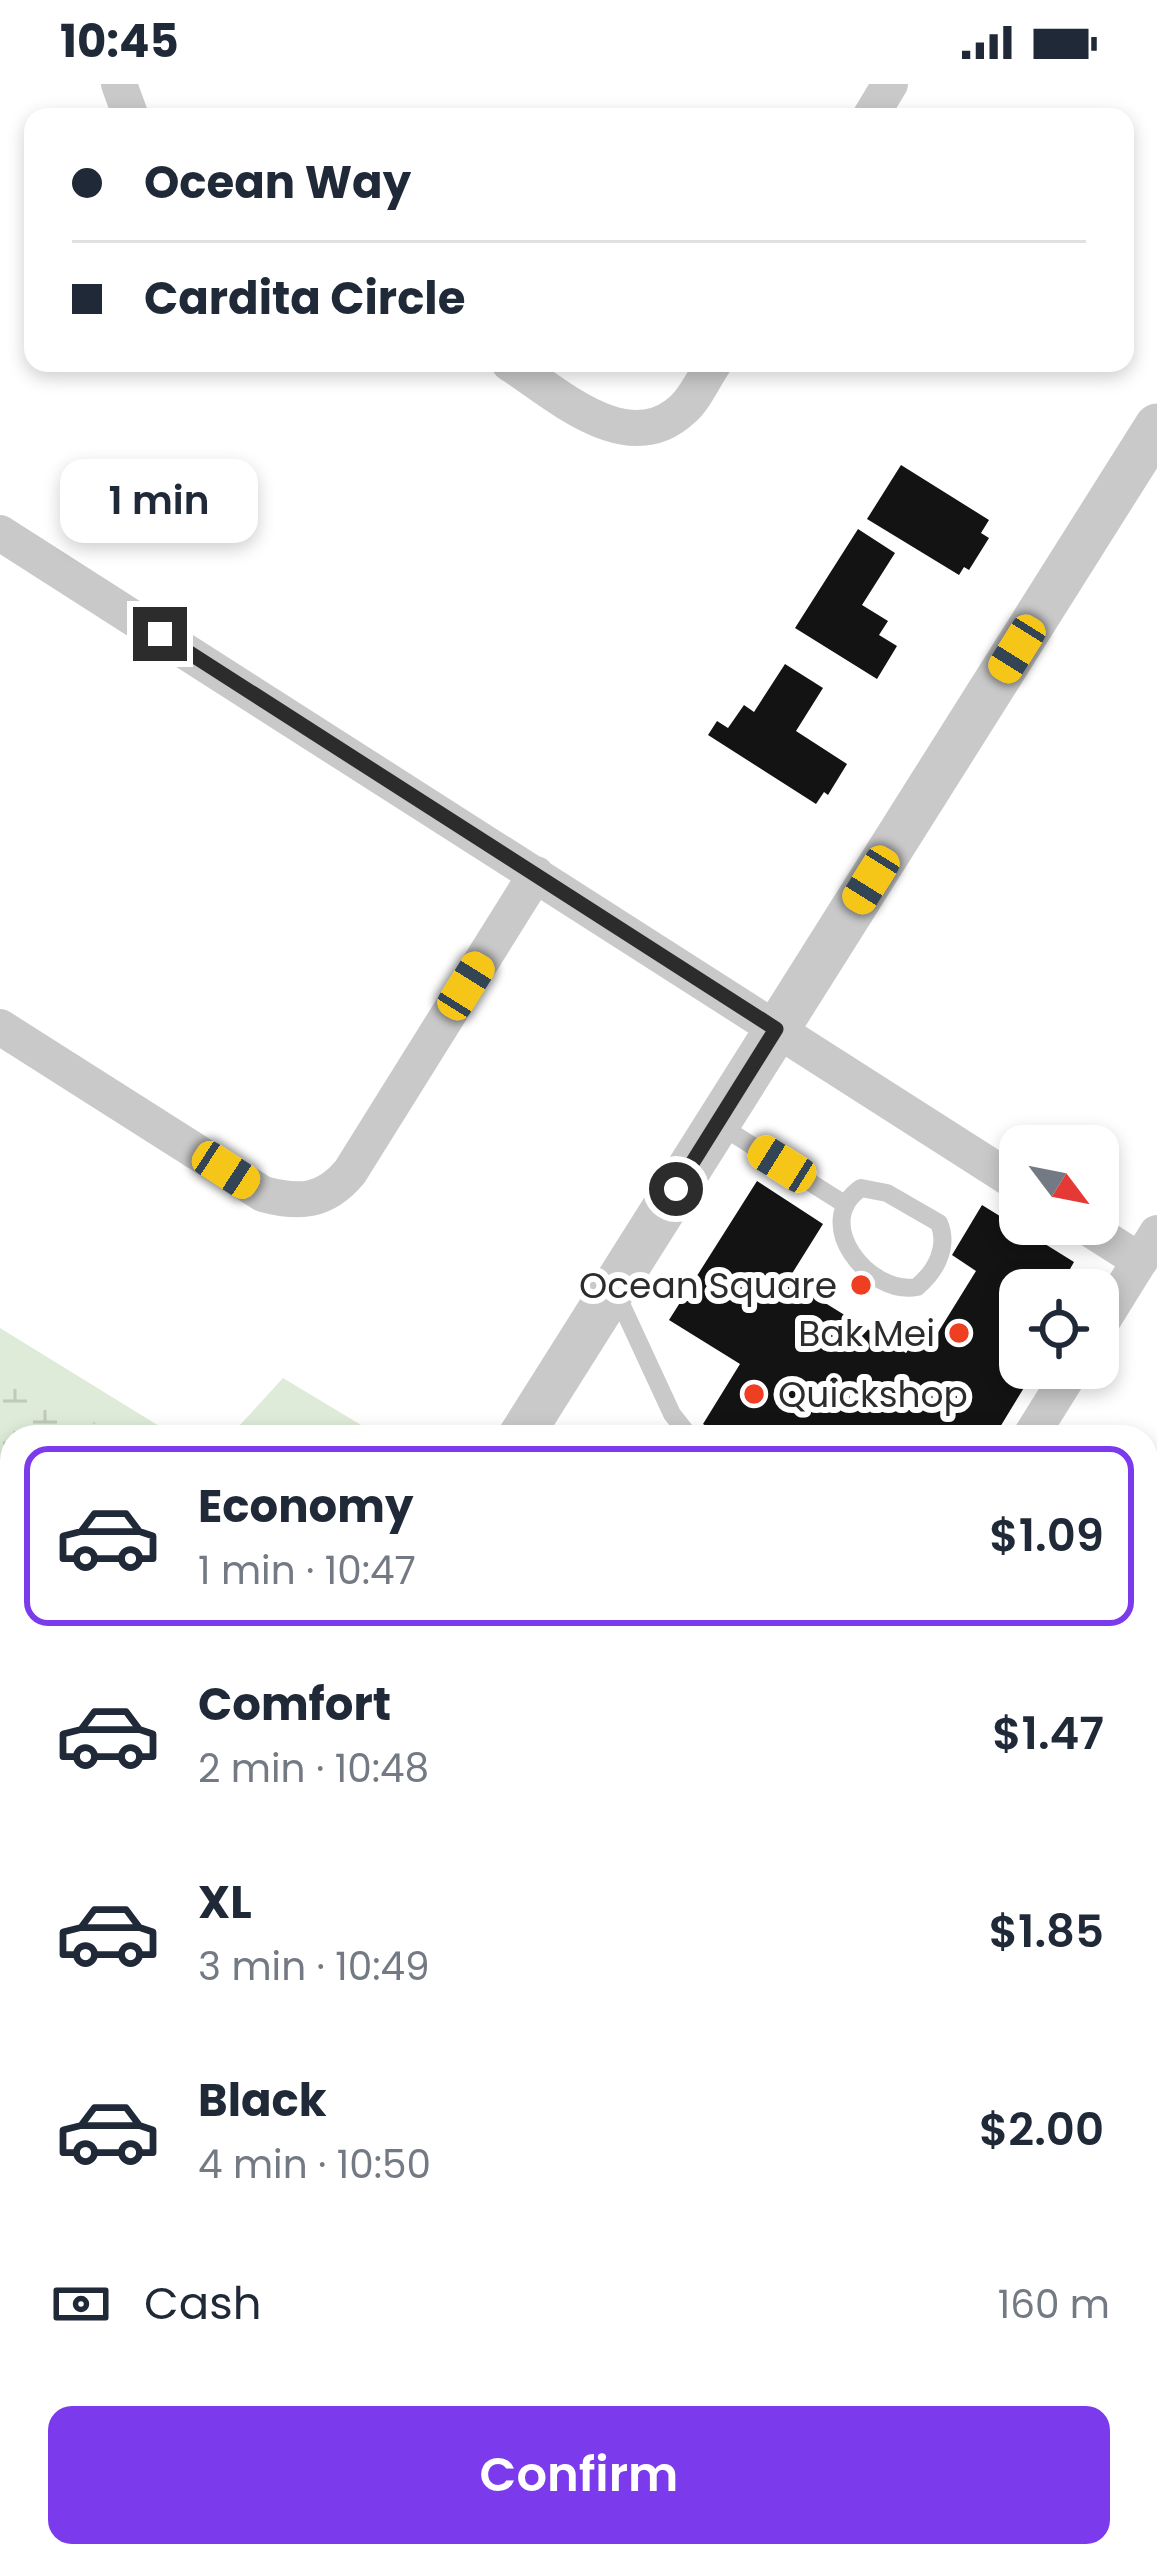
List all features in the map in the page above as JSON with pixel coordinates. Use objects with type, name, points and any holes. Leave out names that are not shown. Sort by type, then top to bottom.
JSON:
[{"type":"street","points":[[523,372],[595,418],[630,429],[658,424],[684,408],[708,372]]},
{"type":"street","points":[[528,1425],[1157,426]]},
{"type":"street","points":[[0,532],[999,1172]]},
{"type":"street","points":[[0,1027],[263,1194],[302,1201],[320,1198],[335,1190],[350,1172],[536,874]]},
{"type":"street","points":[[1119,1237],[1149,1247],[1119,1295]]},
{"type":"street","points":[[1037,1425],[1060,1389]]},
{"type":"lane","points":[[717,1123],[846,1204]]},
{"type":"lane","points":[[873,1189],[939,1222],[944,1239],[940,1255],[924,1281],[909,1289],[896,1286],[854,1257],[840,1231],[846,1204],[854,1191],[873,1189]]},
{"type":"lane","points":[[614,1288],[681,1425]]},
{"type":"green space","points":[[0,1328],[158,1425],[0,1425]]},
{"type":"green space","points":[[0,1365],[98,1425],[0,1425]]},
{"type":"green space","points":[[283,1378],[361,1425],[240,1425]]},
{"type":"building","points":[[901,465],[989,520],[981,533],[989,538],[969,570],[964,567],[959,575],[867,519]]},
{"type":"building","points":[[858,529],[895,553],[862,605],[888,621],[879,635],[897,646],[877,679],[795,628]]},
{"type":"building","points":[[785,664],[823,688],[796,731],[847,764],[828,795],[824,792],[816,804],[708,735],[717,721],[728,728],[744,705],[754,712]]},
{"type":"building","points":[[757,1181],[823,1224],[788,1280],[906,1353],[925,1326],[937,1334],[976,1271],[952,1255],[982,1205],[999,1216],[999,1245],[1047,1245],[1074,1262],[1070,1269],[999,1269],[999,1389],[1023,1389],[1001,1425],[705,1425],[740,1364],[669,1320]]},
{"type":"place","name":"Ocean Square","points":[[861,1285]]},
{"type":"place","name":"Bak Mei","points":[[959,1333]]},
{"type":"place","name":"Quickshop","points":[[754,1394]]},
{"type":"route","points":[[160,634],[776,1029],[676,1189]]}]
